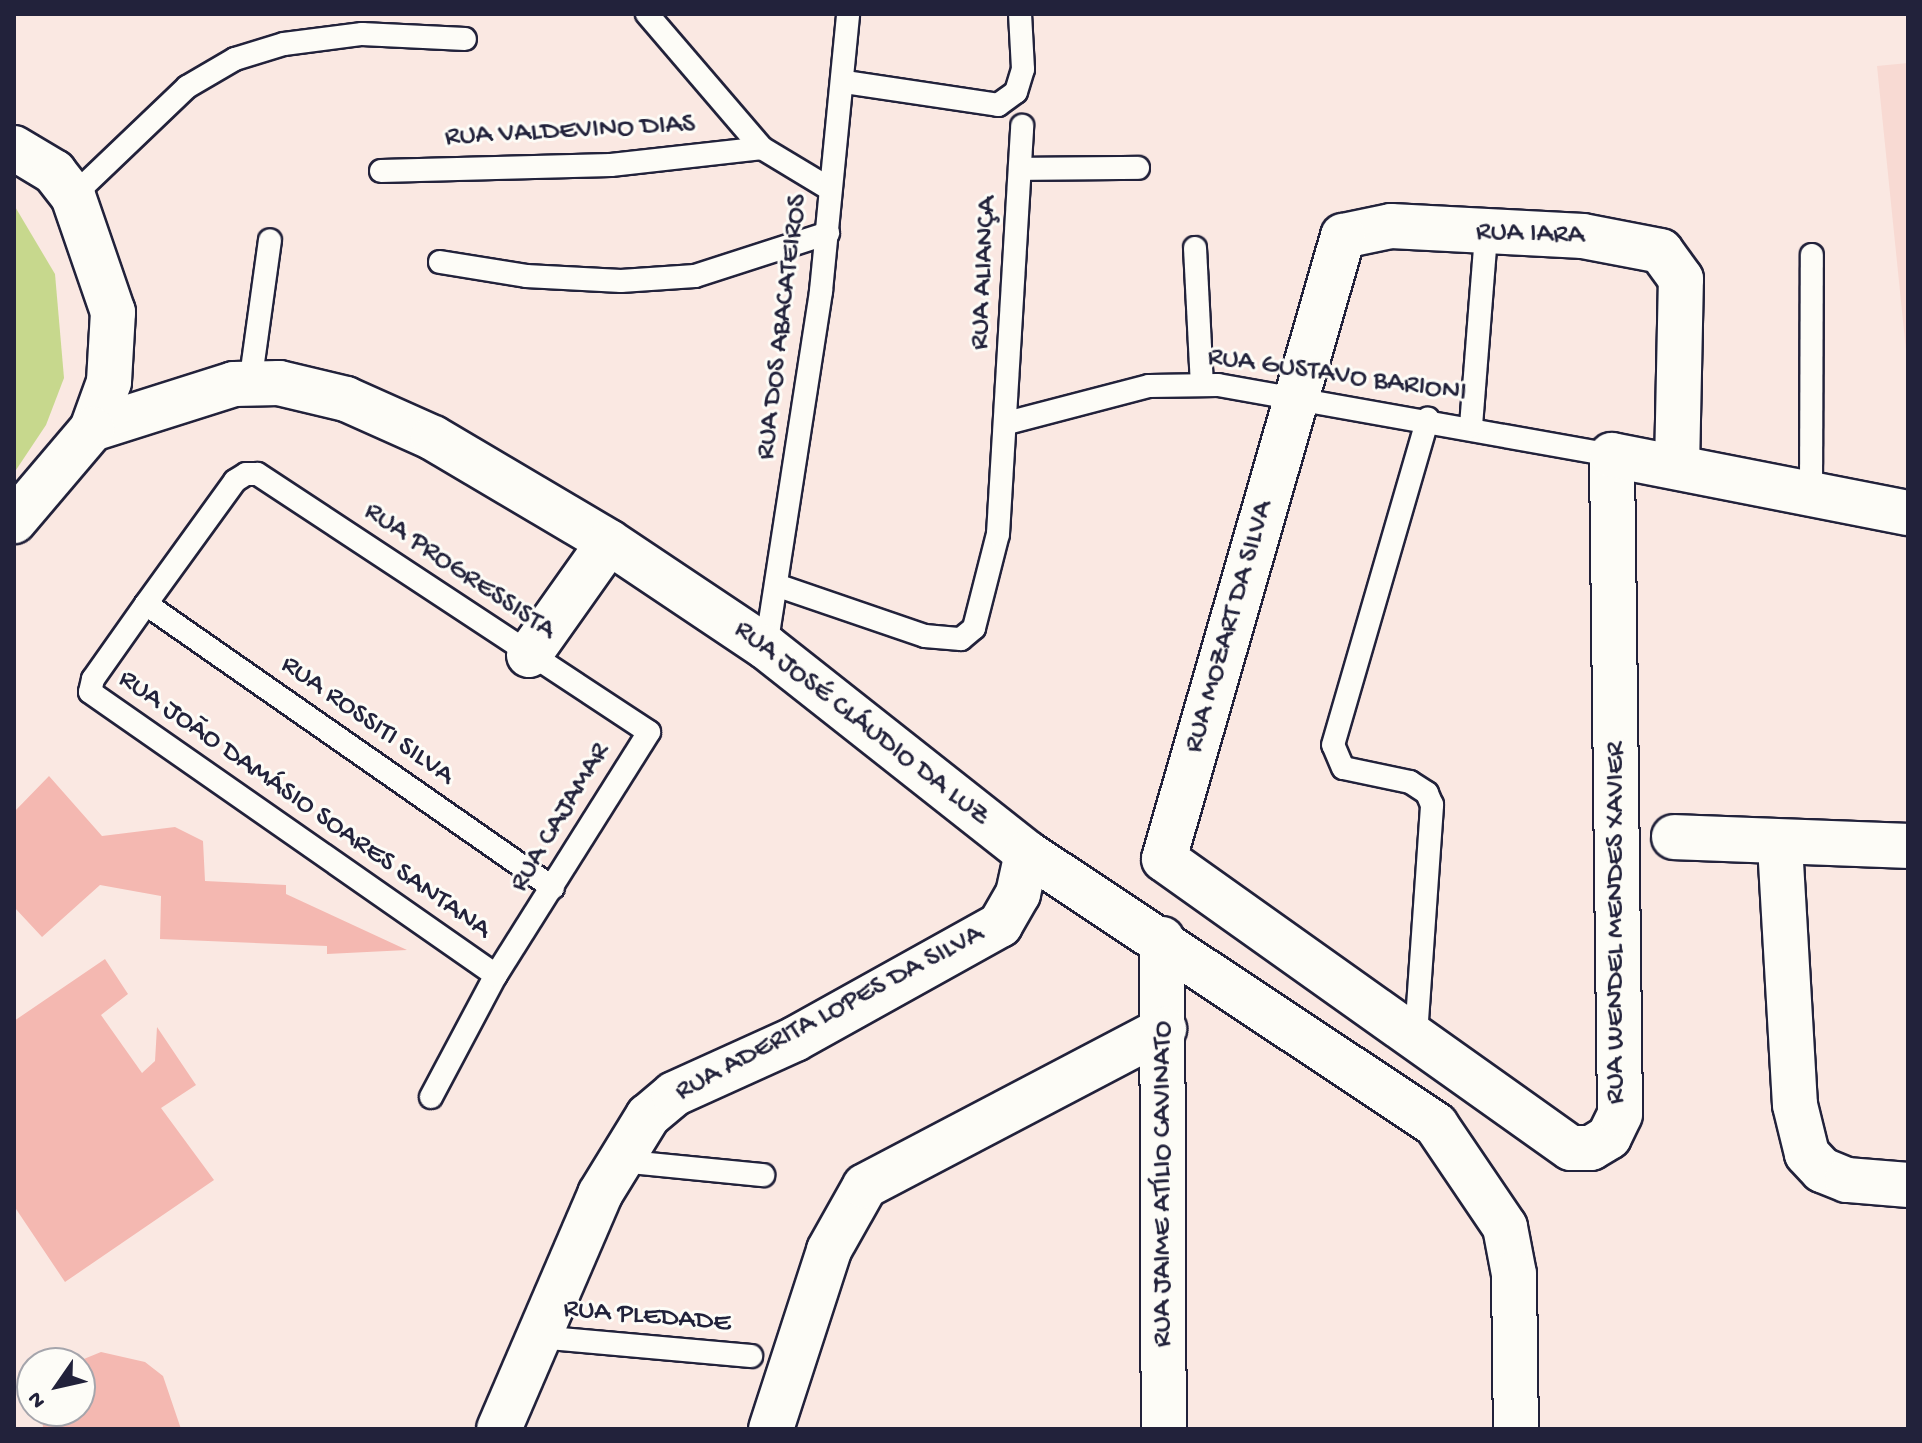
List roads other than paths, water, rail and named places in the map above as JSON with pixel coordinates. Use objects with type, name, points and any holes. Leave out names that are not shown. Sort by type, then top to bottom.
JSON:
[{"type":"street","points":[[14,148],[54,172],[73,196],[113,312],[109,382],[92,429],[14,521]]},
{"type":"street","name":"RUA IARA","points":[[1296,396],[1343,236],[1391,226],[1486,235],[1641,243],[1675,263],[1681,279],[1677,467]]},
{"type":"street","name":"RUA JOSÉ CLÁUDIO DA LUZ","points":[[92,429],[184,395],[250,384],[279,383],[346,399],[433,438],[609,542],[766,647],[1027,853],[1162,939],[1436,1125],[1494,1203],[1514,1274],[1516,1429]]},
{"type":"street","name":"RUA MOZART DA SILVA","points":[[1164,859],[1296,396]]},
{"type":"street","points":[[1612,455],[1908,513]]},
{"type":"street","name":"RUA WENDEL MENDES XAVIER","points":[[1164,859],[1416,1035],[1527,1122],[1571,1148],[1591,1148],[1615,1127],[1620,1114],[1612,455]]},
{"type":"street","points":[[529,655],[609,542]]},
{"type":"street","points":[[1674,837],[1780,845],[1908,846]]},
{"type":"street","points":[[1780,845],[1795,1105],[1807,1154],[1822,1170],[1847,1180],[1908,1185]]},
{"type":"street","name":"RUA ADERITA LOPES DA SILVA","points":[[499,1429],[619,1161],[648,1116],[674,1094],[795,1039],[1000,925],[1018,894],[1027,853]]},
{"type":"street","name":"RUA JAIME ATÍLIO CAVINATO","points":[[1162,939],[1164,1429]]},
{"type":"street","points":[[771,1429],[829,1250],[865,1186],[1164,1029]]},
{"type":"lane","points":[[647,14],[762,148],[830,189]]},
{"type":"lane","name":"RUA DOS ABACATEIROS","points":[[766,647],[828,233],[830,189],[845,82],[848,14]]},
{"type":"lane","points":[[845,82],[998,105],[1016,92],[1023,69],[1020,14]]},
{"type":"lane","points":[[73,196],[187,87],[235,59],[284,44],[362,34],[465,39]]},
{"type":"lane","name":"RUA ALIANÇA","points":[[776,585],[925,636],[961,639],[974,628],[998,534],[1007,423],[1022,126]]},
{"type":"lane","name":"RUA VALDEVINO DIAS","points":[[381,171],[611,165],[762,148]]},
{"type":"lane","points":[[1020,169],[1138,168]]},
{"type":"lane","points":[[440,262],[526,276],[621,281],[695,276],[828,233]]},
{"type":"lane","points":[[1471,426],[1486,235]]},
{"type":"lane","points":[[250,384],[270,240]]},
{"type":"lane","points":[[1195,248],[1202,385]]},
{"type":"lane","points":[[1811,492],[1812,255]]},
{"type":"lane","name":"RUA GUSTAVO BARIONI","points":[[1007,423],[1149,386],[1202,385],[1296,396],[1471,426],[1612,455]]},
{"type":"lane","points":[[1416,1035],[1432,805],[1419,786],[1343,768],[1333,745],[1428,419]]},
{"type":"lane","name":"RUA PROGRESSISTA","points":[[146,604],[235,481],[257,474],[649,732]]},
{"type":"lane","name":"RUA JOÃO DAMÁSIO SOARES SANTANA","points":[[146,604],[93,679],[95,699],[496,975]]},
{"type":"lane","name":"RUA ROSSITI SILVA","points":[[146,604],[553,888]]},
{"type":"lane","name":"RUA CAJAMAR","points":[[496,975],[649,732]]},
{"type":"lane","points":[[431,1097],[496,975]]},
{"type":"lane","points":[[619,1161],[763,1175]]},
{"type":"lane","name":"RUA PLEDADE","points":[[538,1337],[751,1356]]}]
